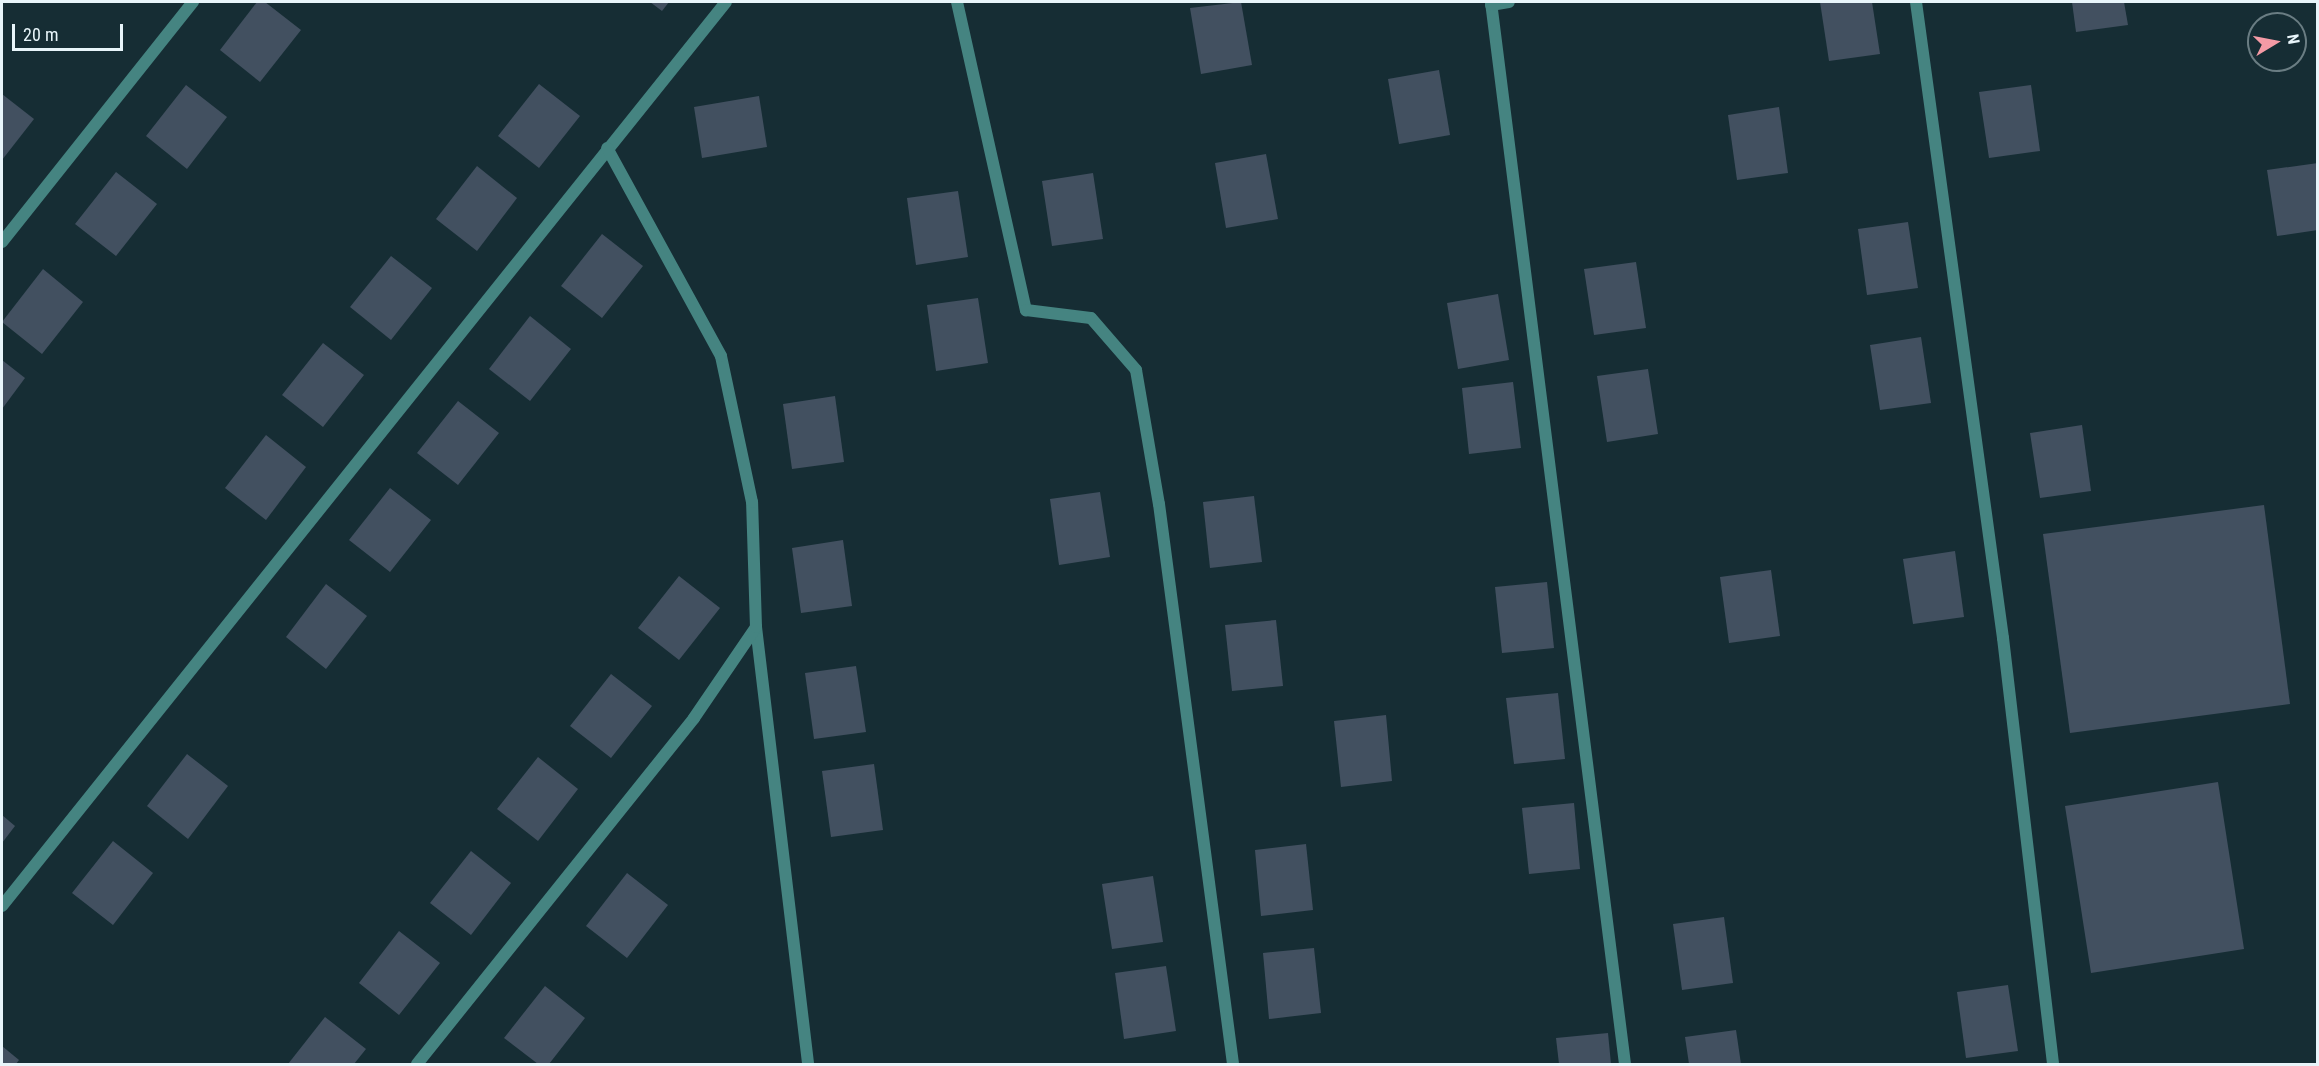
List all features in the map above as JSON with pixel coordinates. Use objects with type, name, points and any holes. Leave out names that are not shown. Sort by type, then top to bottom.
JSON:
[{"type":"street","points":[[2,242],[193,2]]},
{"type":"street","points":[[2,906],[726,2]]},
{"type":"street","points":[[957,2],[1026,310],[1091,318],[1136,370],[1159,504],[1233,1065]]},
{"type":"street","points":[[1509,2],[1491,3],[1625,1065]]},
{"type":"street","points":[[1916,2],[2002,638],[2053,1065]]},
{"type":"street","points":[[607,148],[721,356],[752,502],[756,627],[808,1065]]},
{"type":"street","points":[[417,1065],[694,718],[756,627]]},
{"type":"building","points":[[257,2],[265,2],[301,30],[260,82],[220,50]]},
{"type":"building","points":[[650,2],[669,2],[662,11]]},
{"type":"building","points":[[1241,2],[1252,65],[1201,74],[1190,8]]},
{"type":"building","points":[[1820,2],[1872,2],[1880,54],[1829,61]]},
{"type":"building","points":[[2072,2],[2124,2],[2128,25],[2076,32]]},
{"type":"building","points":[[1439,70],[1450,135],[1399,144],[1388,79]]},
{"type":"building","points":[[539,84],[580,116],[539,168],[498,136]]},
{"type":"building","points":[[186,85],[227,117],[187,169],[146,136]]},
{"type":"building","points":[[2031,85],[2040,151],[1989,158],[1979,92]]},
{"type":"building","points":[[2,94],[34,119],[2,160]]},
{"type":"building","points":[[759,96],[767,147],[702,158],[694,107]]},
{"type":"building","points":[[1779,107],[1788,173],[1737,180],[1728,115]]},
{"type":"building","points":[[1266,154],[1278,219],[1226,228],[1215,163]]},
{"type":"building","points":[[2318,163],[2318,230],[2277,236],[2267,170]]},
{"type":"building","points":[[477,166],[517,198],[477,251],[436,219]]},
{"type":"building","points":[[116,172],[157,204],[116,256],[75,224]]},
{"type":"building","points":[[1093,173],[1103,239],[1052,246],[1042,181]]},
{"type":"building","points":[[958,191],[968,257],[916,265],[907,198]]},
{"type":"building","points":[[1908,222],[1918,288],[1867,295],[1858,229]]},
{"type":"building","points":[[602,234],[643,266],[602,318],[561,286]]},
{"type":"building","points":[[391,256],[432,288],[391,340],[350,307]]},
{"type":"building","points":[[1636,262],[1646,328],[1594,335],[1584,269]]},
{"type":"building","points":[[43,269],[83,302],[42,354],[2,322]]},
{"type":"building","points":[[1498,294],[1509,360],[1458,369],[1447,303]]},
{"type":"building","points":[[978,298],[988,363],[936,371],[927,305]]},
{"type":"building","points":[[530,316],[571,349],[530,401],[489,369]]},
{"type":"building","points":[[1921,337],[1931,403],[1880,410],[1870,345]]},
{"type":"building","points":[[323,343],[364,375],[323,427],[282,395]]},
{"type":"building","points":[[2,360],[25,378],[2,409]]},
{"type":"building","points":[[1648,369],[1658,434],[1607,442],[1597,376]]},
{"type":"building","points":[[1513,382],[1521,448],[1469,454],[1462,388]]},
{"type":"building","points":[[835,396],[844,462],[792,469],[783,404]]},
{"type":"building","points":[[458,401],[499,433],[458,485],[417,453]]},
{"type":"building","points":[[2082,425],[2091,491],[2040,498],[2030,433]]},
{"type":"building","points":[[266,435],[306,467],[266,520],[225,488]]},
{"type":"building","points":[[390,488],[431,520],[390,572],[349,540]]},
{"type":"building","points":[[1100,492],[1110,557],[1059,565],[1050,499]]},
{"type":"building","points":[[1254,496],[1262,562],[1210,568],[1203,502]]},
{"type":"building","points":[[2264,505],[2290,704],[2070,733],[2043,534]]},
{"type":"building","points":[[843,540],[852,606],[801,613],[792,548]]},
{"type":"building","points":[[1955,551],[1964,617],[1913,624],[1903,559]]},
{"type":"building","points":[[1771,570],[1780,636],[1729,643],[1720,577]]},
{"type":"building","points":[[679,576],[720,608],[679,660],[638,628]]},
{"type":"building","points":[[1547,582],[1554,648],[1502,653],[1495,587]]},
{"type":"building","points":[[326,584],[367,616],[326,669],[286,637]]},
{"type":"building","points":[[1276,620],[1283,686],[1232,691],[1225,625]]},
{"type":"building","points":[[856,666],[866,732],[814,739],[805,673]]},
{"type":"building","points":[[611,674],[652,706],[611,758],[570,726]]},
{"type":"building","points":[[1558,693],[1565,759],[1514,764],[1506,698]]},
{"type":"building","points":[[1386,715],[1392,781],[1341,787],[1334,721]]},
{"type":"building","points":[[187,754],[228,786],[188,839],[147,806]]},
{"type":"building","points":[[538,757],[578,789],[538,841],[497,809]]},
{"type":"building","points":[[874,764],[883,830],[831,837],[822,771]]},
{"type":"building","points":[[2218,782],[2244,949],[2091,973],[2065,806]]},
{"type":"building","points":[[1574,803],[1580,869],[1529,874],[1522,808]]},
{"type":"building","points":[[2,815],[15,826],[2,843]]},
{"type":"building","points":[[113,841],[153,873],[113,925],[72,893]]},
{"type":"building","points":[[1306,844],[1313,910],[1261,916],[1255,850]]},
{"type":"building","points":[[471,851],[511,883],[471,935],[430,903]]},
{"type":"building","points":[[627,873],[668,905],[627,958],[586,926]]},
{"type":"building","points":[[1153,876],[1163,942],[1112,949],[1102,884]]},
{"type":"building","points":[[1724,917],[1733,983],[1682,990],[1673,924]]},
{"type":"building","points":[[399,931],[440,963],[399,1015],[359,983]]},
{"type":"building","points":[[1314,948],[1321,1013],[1269,1019],[1263,953]]},
{"type":"building","points":[[1166,966],[1176,1031],[1124,1039],[1115,973]]},
{"type":"building","points":[[2008,985],[2018,1051],[1966,1058],[1957,992]]},
{"type":"building","points":[[545,986],[585,1018],[549,1064],[538,1064],[504,1038]]},
{"type":"building","points":[[325,1017],[366,1049],[354,1064],[288,1064]]},
{"type":"building","points":[[1736,1030],[1741,1064],[1689,1064],[1685,1037]]},
{"type":"building","points":[[1608,1033],[1611,1064],[1559,1064],[1556,1038]]},
{"type":"building","points":[[2,1046],[19,1060],[16,1064],[2,1064]]}]
